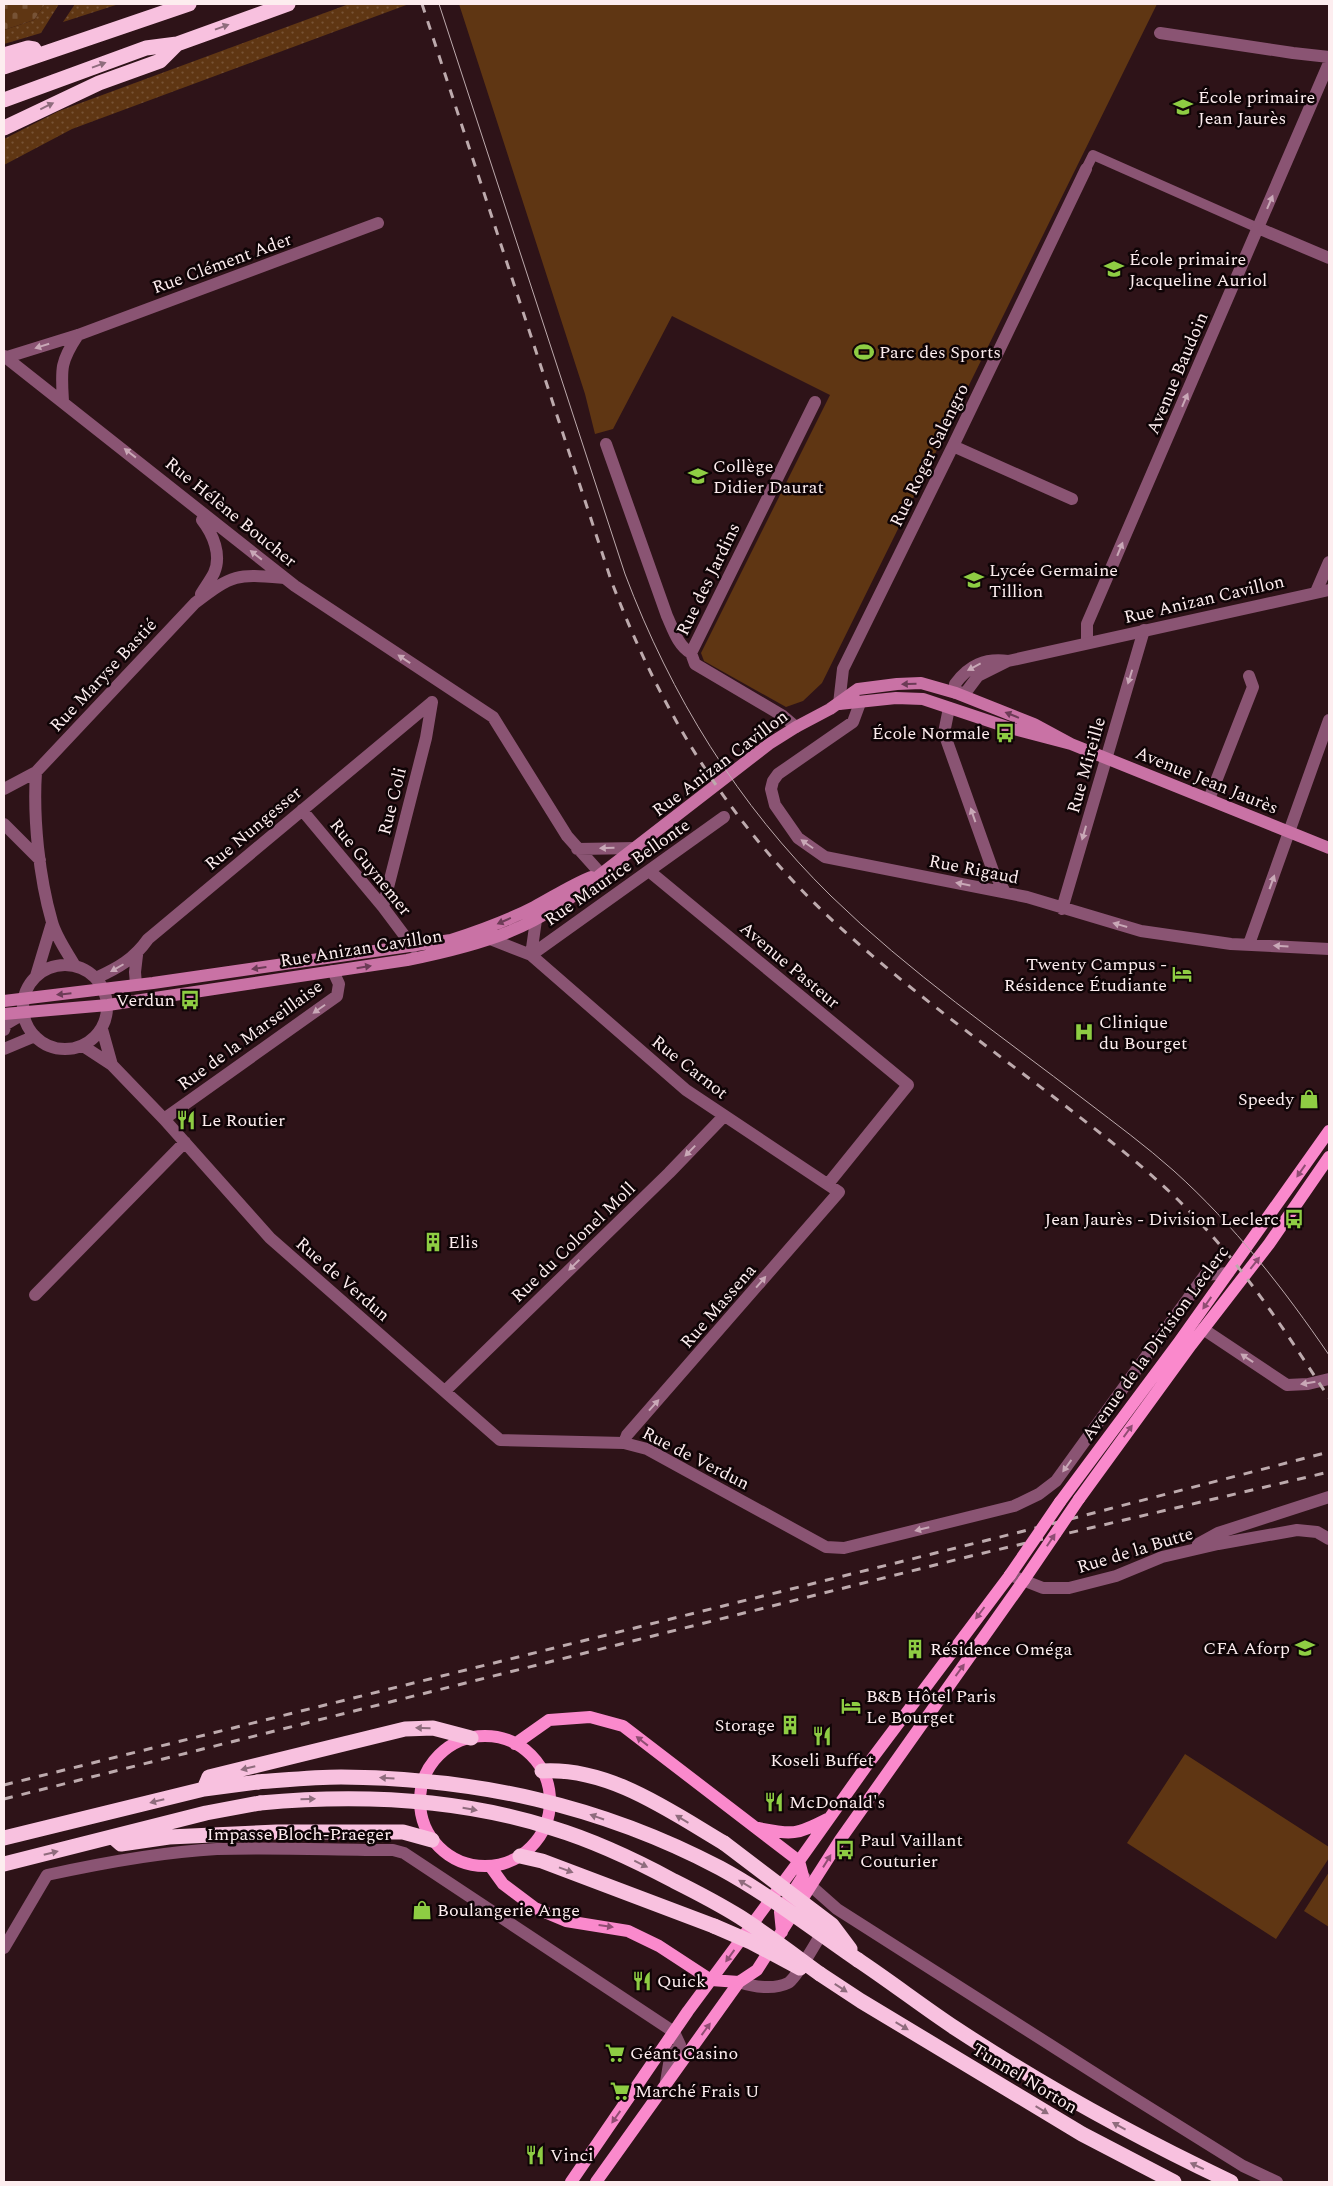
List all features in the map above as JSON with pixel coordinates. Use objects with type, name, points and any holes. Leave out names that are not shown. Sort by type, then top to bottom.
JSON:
[{"type":"highway","points":[[4,67],[48,50],[189,4]]},
{"type":"highway","points":[[4,100],[146,48],[176,44],[288,4]]},
{"type":"highway","points":[[4,128],[99,83],[160,61],[176,44]]},
{"type":"highway","points":[[4,55],[28,48],[48,50]]},
{"type":"highway","points":[[204,1789],[209,1778],[405,1729],[433,1728],[471,1738]]},
{"type":"highway","points":[[542,1771],[560,1770],[612,1784],[647,1798],[724,1844],[832,1925],[858,1960]]},
{"type":"highway","points":[[4,1838],[204,1789],[258,1782],[338,1777],[388,1778],[496,1790],[546,1800],[652,1837],[720,1868],[759,1892],[955,2028],[1096,2114],[1162,2150],[1231,2182]]},
{"type":"highway","name":"Tunnel Norton","points":[[4,1864],[206,1813],[260,1803],[338,1798],[443,1804],[494,1813],[552,1827],[638,1862],[700,1894],[740,1917],[861,2001],[1082,2134],[1174,2182]]},
{"type":"highway","points":[[113,1838],[121,1844],[169,1838],[277,1832],[403,1832],[432,1840]]},
{"type":"highway","points":[[520,1856],[542,1861],[687,1915],[751,1942],[794,1967],[820,1974]]},
{"type":"main road","name":"Rue Anizan Cavillon","points":[[4,1014],[24,1014],[108,1005],[407,960],[456,950],[490,939],[536,920],[575,896],[769,744],[839,704],[858,689],[921,683],[956,693]]},
{"type":"main road","name":"Avenue Jean Jaurès","points":[[956,693],[1034,724],[1072,744],[1105,758],[1329,848]]},
{"type":"main road","points":[[949,708],[956,693]]},
{"type":"main road","name":"Rue Anizan Cavillon","points":[[839,704],[896,698],[923,699],[949,708]]},
{"type":"main road","name":"Avenue Jean Jaurès","points":[[949,708],[1010,728],[1072,744]]},
{"type":"main road","name":"Rue Anizan Cavillon","points":[[4,1001],[104,990],[452,940],[485,929],[533,908],[573,884],[601,874]]},
{"type":"main road","name":"Avenue de la Division Leclerc","points":[[571,2182],[711,1980],[1010,1575],[1060,1502],[1179,1342],[1329,1131]]},
{"type":"main road","name":"Avenue de la Division Leclerc","points":[[596,2182],[739,1982],[758,1970],[782,1932],[807,1881],[1203,1329],[1269,1244],[1329,1157]]},
{"type":"main road","points":[[515,1744],[549,1720],[590,1717],[623,1726],[799,1861],[807,1881]]},
{"type":"main road","points":[[486,1736],[501,1738],[515,1744],[535,1760],[542,1771],[549,1789],[549,1809],[544,1827],[534,1843],[520,1856],[506,1863],[490,1866],[468,1864],[448,1855],[432,1840],[423,1824],[419,1806],[421,1787],[427,1770],[438,1755],[453,1744],[471,1738],[486,1736]]},
{"type":"main road","points":[[754,1827],[786,1833],[802,1832],[830,1818]]},
{"type":"main road","points":[[490,1866],[503,1884],[534,1908],[566,1921],[615,1928],[628,1932],[659,1946],[711,1980],[739,1982]]},
{"type":"street","points":[[1160,33],[1329,57]]},
{"type":"street","name":"Avenue Baudoin","points":[[1087,643],[1088,624],[1329,63]]},
{"type":"street","points":[[1086,169],[1092,155],[1329,258]]},
{"type":"street","name":"Rue Roger Salengro","points":[[839,704],[844,669],[1086,169]]},
{"type":"street","name":"Rue Clément Ader","points":[[4,357],[78,335],[378,224]]},
{"type":"street","points":[[63,401],[61,366],[78,335]]},
{"type":"street","name":"Rue Hélène Boucher","points":[[4,357],[63,401],[285,578],[493,717],[567,836],[601,874]]},
{"type":"street","name":"Rue des Jardins","points":[[796,727],[783,716],[695,664],[691,654],[815,402]]},
{"type":"street","points":[[606,444],[667,616],[679,642],[691,654]]},
{"type":"street","points":[[953,446],[1072,498]]},
{"type":"street","name":"Rue Maryse Bastié","points":[[189,503],[212,532],[216,548],[215,572],[195,603]]},
{"type":"street","points":[[1316,592],[1329,562]]},
{"type":"street","name":"Rue Maryse Bastié","points":[[4,789],[36,772],[195,603],[220,583],[236,576],[285,578]]},
{"type":"street","name":"Rue Anizan Cavillon","points":[[956,693],[955,684],[972,666],[996,660],[1008,661],[1329,590]]},
{"type":"street","name":"Rue Mireille","points":[[1062,909],[1144,630]]},
{"type":"street","points":[[1209,800],[1253,687],[1249,676]]},
{"type":"street","name":"Rue Nungesser","points":[[96,978],[116,969],[137,955],[148,940],[432,702]]},
{"type":"street","name":"Rue Coli","points":[[383,907],[426,738],[432,702]]},
{"type":"street","name":"Rue Rigaud","points":[[860,703],[853,722],[778,774],[773,781],[771,789],[775,805],[798,838],[825,857],[1005,892],[1141,931],[1222,943],[1329,949]]},
{"type":"street","points":[[949,708],[944,733],[992,871],[1005,892]]},
{"type":"street","points":[[1249,944],[1329,720]]},
{"type":"street","points":[[36,772],[34,803],[40,860],[52,923],[75,966]]},
{"type":"street","name":"Rue Guynemer","points":[[302,810],[383,907],[413,947]]},
{"type":"street","name":"Rue Maurice Bellonte","points":[[531,955],[724,817]]},
{"type":"street","points":[[4,824],[40,860]]},
{"type":"street","points":[[577,849],[637,848]]},
{"type":"street","name":"Avenue Pasteur","points":[[649,871],[908,1085],[828,1184]]},
{"type":"street","points":[[531,955],[536,920]]},
{"type":"street","points":[[36,976],[52,923]]},
{"type":"street","name":"Rue Carnot","points":[[490,939],[531,955],[686,1090],[839,1192]]},
{"type":"street","points":[[136,985],[137,955]]},
{"type":"street","points":[[61,965],[75,966],[87,970],[96,978],[104,990],[108,1005],[107,1018],[102,1029],[94,1039],[83,1046],[57,1049],[45,1044],[27,1026],[24,1014],[24,998],[28,986],[36,976],[48,969],[61,965]]},
{"type":"street","name":"Rue de la Marseillaise","points":[[164,1118],[337,996],[338,984],[333,971]]},
{"type":"street","points":[[4,1030],[6,1024],[24,1014]]},
{"type":"street","name":"Rue de Verdun","points":[[102,1029],[112,1065]]},
{"type":"street","points":[[4,1049],[35,1036]]},
{"type":"street","name":"Rue de Verdun","points":[[83,1046],[112,1065],[164,1118],[270,1238],[500,1440],[624,1443],[647,1449],[687,1469],[810,1540],[826,1547],[844,1548],[1014,1506],[1039,1494],[1056,1481],[1205,1275],[1228,1272]]},
{"type":"street","name":"Rue du Colonel Moll","points":[[446,1392],[669,1173],[724,1116]]},
{"type":"street","points":[[36,1295],[185,1142]]},
{"type":"street","name":"Rue Massena","points":[[624,1443],[627,1435],[839,1192]]},
{"type":"street","points":[[1203,1329],[1287,1385],[1308,1384],[1329,1379]]},
{"type":"street","points":[[1183,1552],[1218,1533],[1329,1497]]},
{"type":"street","name":"Rue de la Butte","points":[[1010,1575],[1043,1588],[1069,1588],[1116,1576],[1162,1557],[1297,1530],[1317,1532],[1329,1539]]},
{"type":"street","name":"Impasse Bloch-Praeger","points":[[4,1948],[47,1875],[93,1865],[180,1852],[218,1849],[393,1850],[404,1853],[456,1886],[674,2032]]},
{"type":"street","points":[[807,1881],[838,1908],[1121,2090],[1243,2166],[1277,2182]]},
{"type":"street","points":[[739,1982],[748,1985],[774,1987],[790,1982],[838,1908]]},
{"type":"street","points":[[666,2082],[670,2058],[680,2045],[674,2032]]},
{"type":"green space","points":[[4,4],[45,4],[34,20],[4,30]]},
{"type":"green space","points":[[45,4],[59,4],[41,33],[4,44],[4,30],[34,20]]},
{"type":"green space","points":[[75,4],[119,4],[63,22]]},
{"type":"green space","points":[[349,4],[409,4],[72,129],[4,165],[4,139],[59,111]]},
{"type":"green space","name":"Parc des Sports","points":[[459,4],[1157,4],[822,683],[803,701],[786,707],[704,661],[701,653],[830,395],[672,316],[613,429],[595,434],[585,394]]},
{"type":"green space","points":[[1185,1754],[1329,1847],[1329,1858],[1276,1939],[1127,1843]]},
{"type":"green space","points":[[1329,1872],[1329,1927],[1304,1911]]},
{"type":"tram line","points":[[439,4],[625,574],[643,619],[664,663],[710,747],[737,786],[797,861],[861,924],[923,977],[1142,1144],[1196,1192],[1257,1258],[1329,1355]]},
{"type":"railway","points":[[422,4],[611,580],[655,682],[709,775],[740,819],[775,861],[812,901],[853,939],[930,1003],[1120,1148],[1197,1219],[1218,1242],[1257,1292],[1329,1398]]},
{"type":"railway","points":[[4,1785],[1016,1533],[1329,1452]]},
{"type":"railway","points":[[4,1799],[975,1555],[1329,1472]]},
{"type":"place","name":"École primaire Jean Jaurès","points":[[1183,107]]},
{"type":"place","name":"École primaire Jacqueline Auriol","points":[[1114,269]]},
{"type":"place","name":"Parc des Sports","points":[[864,352]]},
{"type":"place","name":"Collège Didier Daurat","points":[[698,476]]},
{"type":"place","name":"Lycée Germaine Tillion","points":[[974,580]]},
{"type":"place","name":"École Normale","points":[[1005,733]]},
{"type":"place","name":"Twenty Campus - Résidence Étudiante","points":[[1182,974]]},
{"type":"place","name":"Verdun","points":[[190,1000]]},
{"type":"place","name":"Clinique du Bourget","points":[[1084,1032]]},
{"type":"place","name":"Speedy","points":[[1309,1099]]},
{"type":"place","name":"Le Routier","points":[[186,1120]]},
{"type":"place","name":"Jean Jaurès - Division Leclerc","points":[[1294,1219]]},
{"type":"place","name":"Elis","points":[[433,1242]]},
{"type":"place","name":"CFA Aforp","points":[[1305,1648]]},
{"type":"place","name":"Résidence Oméga","points":[[915,1649]]},
{"type":"place","name":"B&B Hôtel Paris Le Bourget","points":[[851,1706]]},
{"type":"place","name":"Storage","points":[[790,1725]]},
{"type":"place","name":"Koseli Buffet","points":[[822,1736]]},
{"type":"place","name":"McDonald's","points":[[774,1802]]},
{"type":"place","name":"Paul Vaillant Couturier","points":[[845,1850]]},
{"type":"place","name":"Boulangerie Ange","points":[[422,1910]]},
{"type":"place","name":"Quick","points":[[642,1981]]},
{"type":"place","name":"Géant Casino","points":[[615,2053]]},
{"type":"place","name":"Marché Frais U","points":[[620,2091]]},
{"type":"place","name":"Vinci","points":[[535,2155]]}]
